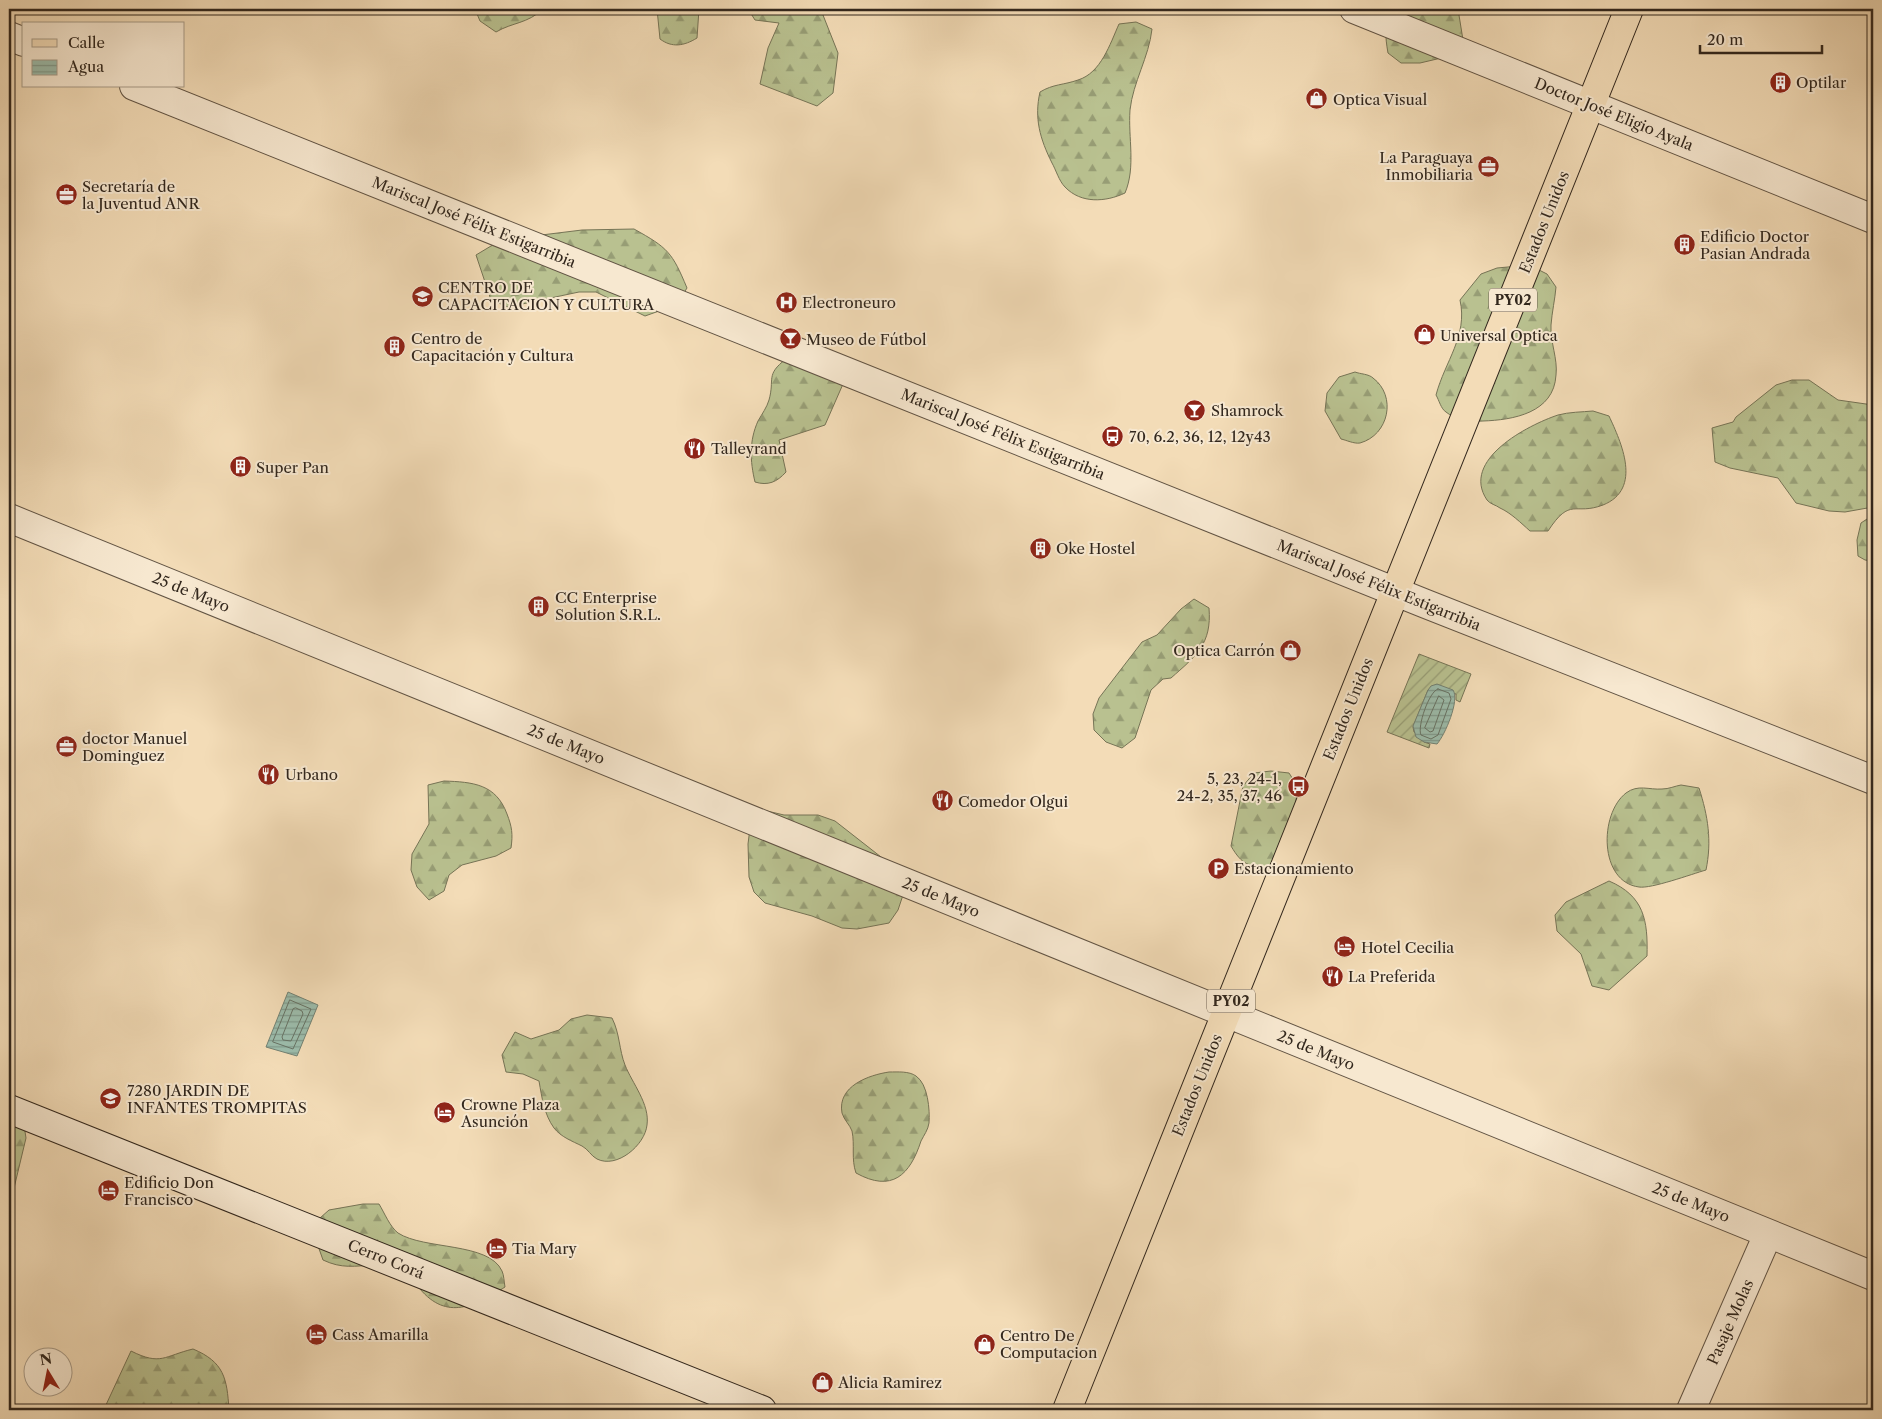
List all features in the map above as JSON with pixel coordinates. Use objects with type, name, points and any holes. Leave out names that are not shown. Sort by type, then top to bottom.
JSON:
[{"type":"main road","name":"Estados Unidos","points":[[1067,1410],[1629,9]]},
{"type":"street","name":"Doctor José Eligio Ayala","points":[[1354,9],[1873,219]]},
{"type":"street","points":[[9,36],[22,41]]},
{"type":"street","name":"Mariscal José Félix Estigarribia","points":[[139,88],[1395,592],[1873,780]]},
{"type":"street","name":"25 de Mayo","points":[[9,518],[1873,1276]]},
{"type":"street","name":"Cerro Corá","points":[[9,1109],[762,1410]]},
{"type":"street","name":"Pasaje Molas","points":[[1691,1410],[1768,1234]]},
{"type":"green space","points":[[475,9],[543,9],[531,18],[496,32],[480,21]]},
{"type":"green space","points":[[657,9],[699,9],[697,38],[678,45],[669,44],[660,39]]},
{"type":"green space","points":[[748,9],[821,10],[838,53],[833,93],[817,106],[760,84],[768,48],[779,23],[755,20]]},
{"type":"green space","points":[[1393,9],[1458,9],[1463,40],[1454,55],[1420,63],[1401,63],[1388,53],[1387,47],[1387,25]]},
{"type":"green space","points":[[1136,22],[1152,29],[1148,50],[1134,89],[1130,110],[1131,163],[1128,183],[1125,193],[1118,196],[1102,200],[1086,199],[1071,193],[1063,185],[1048,154],[1039,128],[1038,102],[1040,92],[1049,87],[1073,82],[1093,71],[1104,57],[1119,24]]},
{"type":"green space","points":[[634,229],[655,241],[668,252],[687,288],[676,305],[645,316],[596,292],[579,292],[508,307],[491,300],[476,255],[501,240],[582,230]]},
{"type":"green space","points":[[1529,265],[1547,274],[1556,287],[1551,325],[1556,369],[1554,388],[1540,406],[1519,416],[1479,421],[1454,417],[1444,411],[1436,395],[1458,337],[1462,313],[1460,300],[1481,274],[1497,268]]},
{"type":"green space","points":[[786,359],[843,384],[825,425],[779,440],[786,472],[772,482],[764,484],[755,482],[751,451],[753,436],[758,421],[769,400],[773,373],[779,364]]},
{"type":"green space","points":[[1355,372],[1373,378],[1381,386],[1387,404],[1383,424],[1378,432],[1370,439],[1360,443],[1341,439],[1325,411],[1327,393],[1339,377]]},
{"type":"green space","points":[[1792,380],[1809,380],[1838,400],[1873,405],[1873,507],[1845,512],[1829,511],[1796,503],[1778,478],[1730,468],[1715,462],[1712,428],[1733,422],[1736,417],[1776,385]]},
{"type":"green space","points":[[1593,411],[1609,416],[1623,451],[1626,477],[1622,488],[1615,498],[1593,508],[1568,510],[1556,520],[1548,531],[1530,531],[1512,515],[1487,500],[1481,485],[1482,471],[1501,446],[1530,427],[1558,415]]},
{"type":"green space","points":[[1873,515],[1873,561],[1865,560],[1858,556],[1857,540],[1861,523]]},
{"type":"green space","points":[[1194,599],[1209,608],[1208,631],[1205,640],[1188,663],[1171,678],[1163,679],[1151,690],[1135,738],[1122,748],[1106,742],[1094,730],[1093,714],[1099,698],[1142,642],[1157,635],[1181,609]]},
{"type":"green space","points":[[1419,654],[1471,674],[1460,702],[1456,700],[1456,694],[1428,690],[1413,727],[1414,732],[1424,742],[1430,744],[1429,748],[1387,732]]},
{"type":"green space","points":[[1271,771],[1289,773],[1298,787],[1290,840],[1270,867],[1251,865],[1243,861],[1231,846],[1243,786],[1254,773]]},
{"type":"green space","points":[[444,781],[474,784],[497,796],[510,823],[512,835],[511,848],[496,856],[462,865],[449,875],[444,891],[429,900],[417,887],[411,870],[412,854],[429,824],[428,785]]},
{"type":"green space","points":[[1681,785],[1699,788],[1702,798],[1709,839],[1706,870],[1662,884],[1645,887],[1639,887],[1626,882],[1616,873],[1610,861],[1607,846],[1611,816],[1617,803],[1630,790],[1644,788],[1665,789]]},
{"type":"green space","points":[[767,811],[784,815],[818,815],[835,821],[890,864],[903,895],[898,910],[889,923],[857,929],[842,928],[812,916],[765,903],[754,892],[749,877],[748,844],[750,828]]},
{"type":"green space","points":[[1609,881],[1630,894],[1642,911],[1645,920],[1647,956],[1609,990],[1592,986],[1581,954],[1557,931],[1555,915],[1566,902]]},
{"type":"green space","points":[[587,1015],[612,1018],[617,1030],[625,1065],[646,1109],[647,1125],[641,1140],[629,1153],[613,1161],[597,1159],[584,1147],[560,1134],[554,1128],[546,1111],[539,1081],[523,1074],[506,1072],[502,1055],[515,1032],[531,1039],[559,1030],[571,1019]]},
{"type":"green space","points":[[889,1072],[910,1073],[920,1080],[926,1091],[929,1123],[917,1153],[905,1171],[889,1181],[880,1181],[869,1179],[856,1173],[852,1131],[843,1116],[842,1104],[844,1096],[856,1084],[864,1079]]},
{"type":"green space","points":[[9,1094],[21,1106],[26,1138],[9,1209]]},
{"type":"green space","points":[[363,1204],[379,1204],[395,1230],[409,1238],[484,1255],[495,1262],[502,1271],[505,1287],[483,1300],[461,1307],[451,1307],[440,1305],[430,1299],[404,1272],[391,1265],[348,1266],[336,1265],[323,1260],[311,1226],[329,1210]]},
{"type":"green space","points":[[193,1349],[211,1360],[222,1372],[227,1389],[229,1410],[105,1410],[131,1351],[141,1356],[156,1359]]},
{"type":"water","points":[[1437,684],[1453,690],[1455,701],[1451,717],[1437,744],[1424,742],[1416,737],[1413,726],[1428,690],[1431,686]]},
{"type":"water","points":[[288,992],[318,1005],[297,1056],[266,1047]]},
{"type":"place","name":"Optilar","points":[[1780,82]]},
{"type":"place","name":"Optica Visual","points":[[1317,99]]},
{"type":"place","name":"La Paraguaya Inmobiliaria","points":[[1489,166]]},
{"type":"place","name":"Secretaría de la Juventud ANR","points":[[66,195]]},
{"type":"place","name":"Edificio Doctor Pasian Andrada","points":[[1684,245]]},
{"type":"place","name":"CENTRO DE CAPACITACION Y CULTURA","points":[[422,296]]},
{"type":"place","name":"Electroneuro","points":[[786,302]]},
{"type":"place","name":"Universal Optica","points":[[1424,335]]},
{"type":"place","name":"Museo de Fútbol","points":[[790,339]]},
{"type":"place","name":"Centro de Capacitación y Cultura","points":[[395,347]]},
{"type":"place","name":"Shamrock","points":[[1195,410]]},
{"type":"place","name":"70, 6.2, 36, 12, 12y43","points":[[1113,436]]},
{"type":"place","name":"Talleyrand","points":[[695,448]]},
{"type":"place","name":"Super Pan","points":[[240,467]]},
{"type":"place","name":"Oke Hostel","points":[[1040,548]]},
{"type":"place","name":"CC Enterprise Solution S.R.L.","points":[[539,606]]},
{"type":"place","name":"Optica Carrón","points":[[1291,650]]},
{"type":"place","name":"doctor Manuel Dominguez","points":[[66,747]]},
{"type":"place","name":"Urbano","points":[[269,774]]},
{"type":"place","name":"5, 23, 24-1, 24-2, 35, 37, 46","points":[[1298,787]]},
{"type":"place","name":"Comedor Olgui","points":[[942,801]]},
{"type":"place","name":"Estacionamiento","points":[[1218,868]]},
{"type":"place","name":"Hotel Cecilia","points":[[1345,947]]},
{"type":"place","name":"La Preferida","points":[[1332,976]]},
{"type":"place","name":"7280 JARDIN DE INFANTES TROMPITAS","points":[[111,1099]]},
{"type":"place","name":"Crowne Plaza Asunción","points":[[445,1113]]},
{"type":"place","name":"Edificio Don Francisco","points":[[108,1191]]},
{"type":"place","name":"Tia Mary","points":[[496,1248]]},
{"type":"place","name":"Cass Amarilla","points":[[316,1334]]},
{"type":"place","name":"Centro De Computacion","points":[[984,1344]]},
{"type":"place","name":"Alicia Ramirez","points":[[822,1382]]}]
